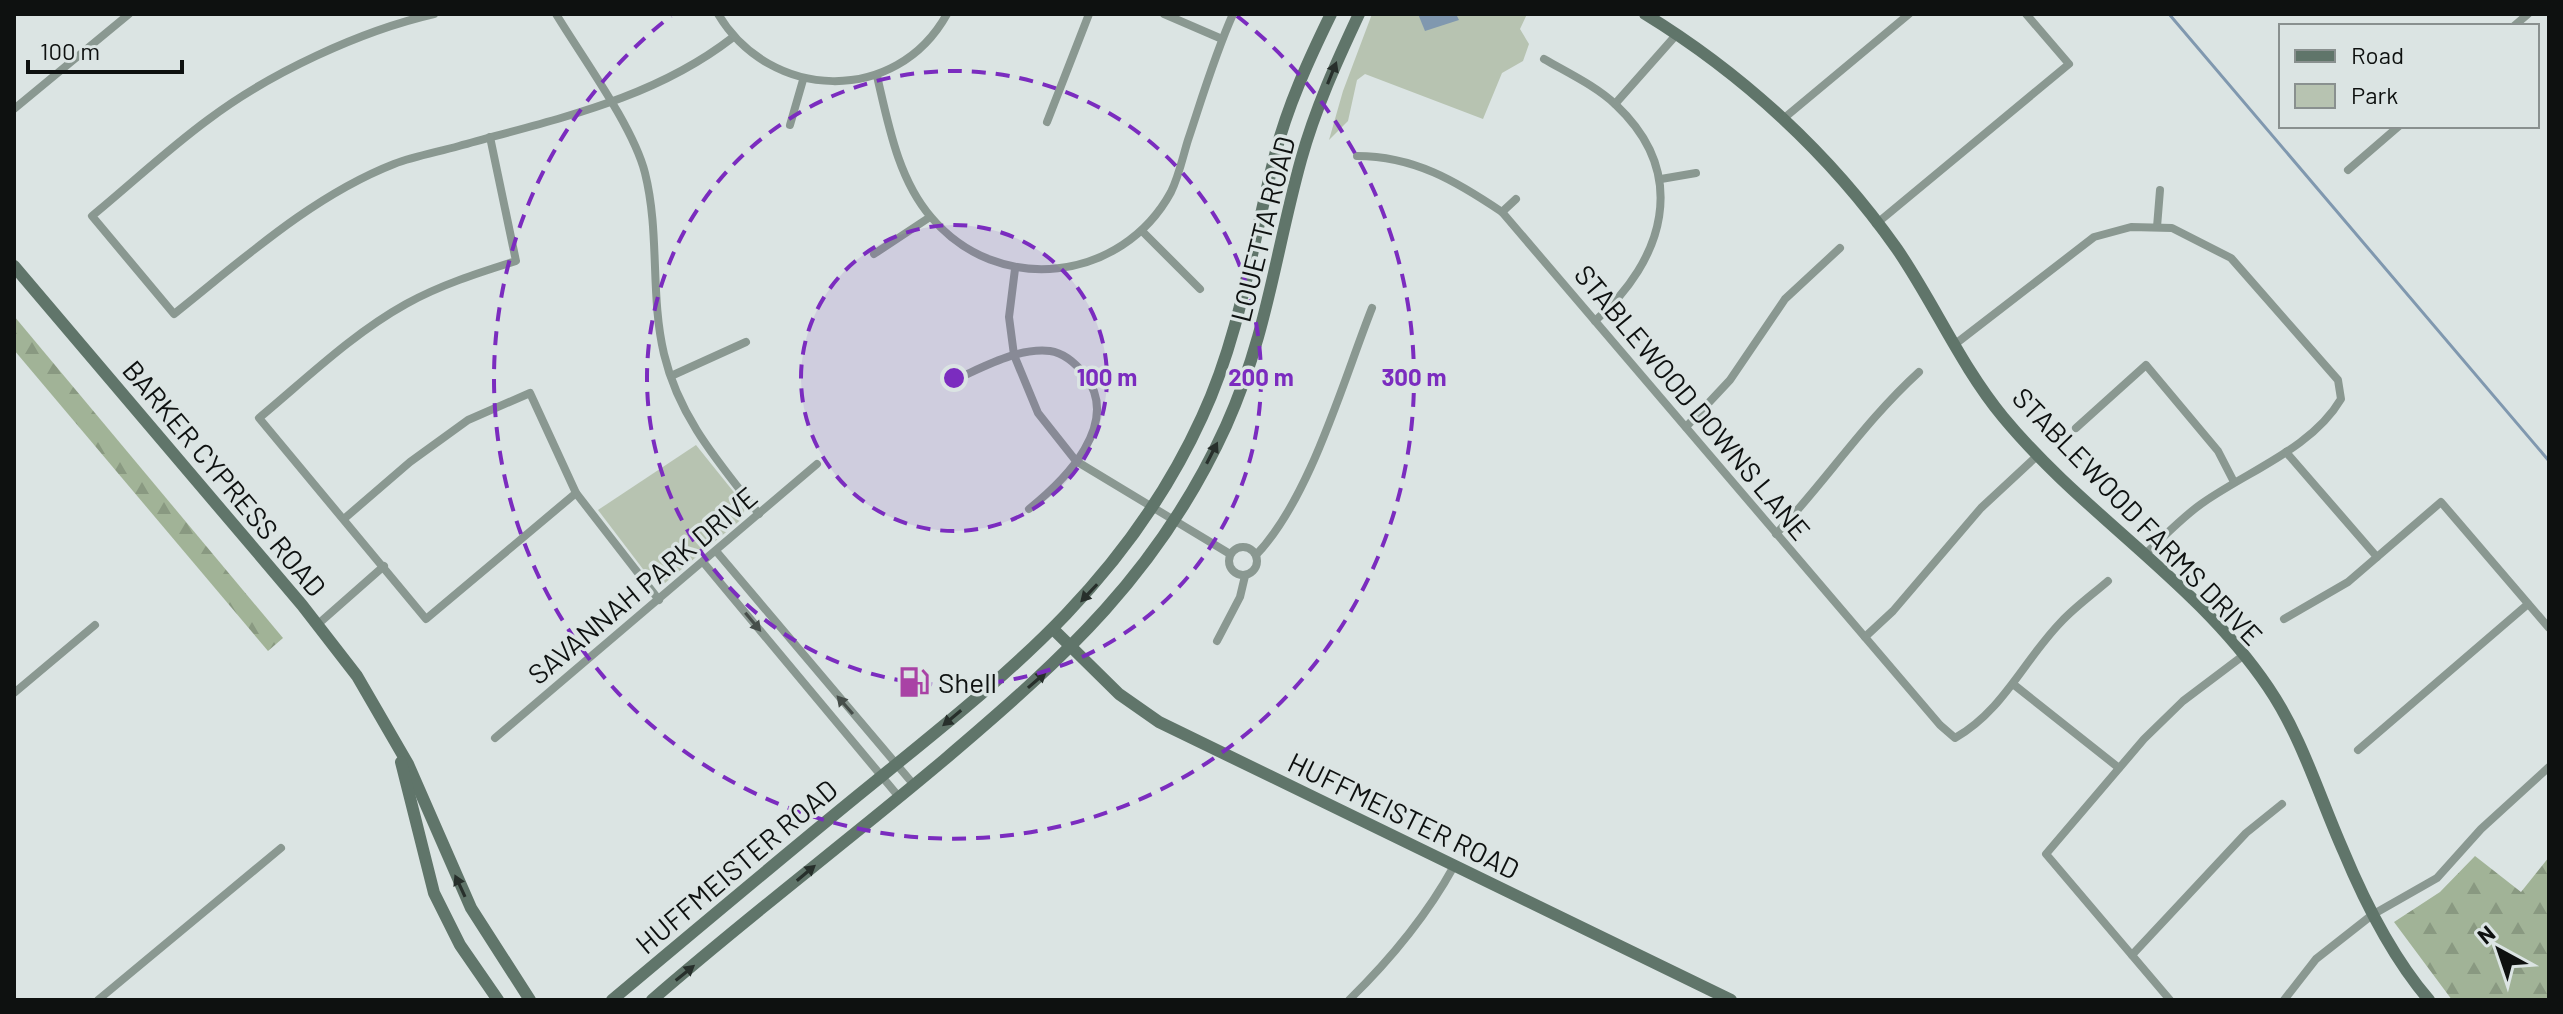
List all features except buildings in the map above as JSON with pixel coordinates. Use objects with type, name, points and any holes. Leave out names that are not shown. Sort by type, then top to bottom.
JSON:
[{"type":"street","points":[[14,109],[129,14]]},
{"type":"street","points":[[434,14],[398,18],[298,66],[211,118],[92,216],[174,314],[270,238],[332,197],[394,165],[651,89],[697,65],[732,38]]},
{"type":"street","points":[[556,14],[611,103],[644,170],[657,252],[663,352],[671,376],[696,434],[759,514]]},
{"type":"street","points":[[718,14],[732,38],[766,63],[803,80],[877,76],[918,49],[947,14]]},
{"type":"street","points":[[1047,122],[1089,14]]},
{"type":"street","points":[[1164,14],[1222,39]]},
{"type":"street","points":[[877,76],[893,142],[930,217],[958,242],[1015,269],[1055,270],[1104,258],[1142,231],[1171,191],[1233,14]]},
{"type":"street","name":"LOUETTA ROAD","points":[[1054,630],[1095,587],[1153,508],[1202,418],[1240,312],[1276,151],[1293,102],[1331,14]]},
{"type":"street","name":"LOUETTA ROAD","points":[[1071,649],[1114,603],[1174,521],[1225,428],[1266,319],[1301,158],[1317,111],[1359,14]]},
{"type":"street","name":"STABLEWOOD FARMS DRIVE","points":[[1645,14],[1702,49],[1783,119],[1839,176],[1897,249],[1954,345],[2002,416],[2038,455],[2221,626],[2270,689],[2314,773],[2342,849],[2372,915],[2429,1000]]},
{"type":"street","points":[[1783,119],[1909,14]]},
{"type":"street","points":[[1876,224],[2069,64],[2026,14]]},
{"type":"street","points":[[1615,104],[1677,34]]},
{"type":"street","points":[[1544,59],[1615,104],[1642,135],[1661,179],[1659,218],[1643,266],[1616,302],[1595,321]]},
{"type":"street","points":[[790,125],[803,80]]},
{"type":"street","points":[[1293,102],[1317,111]]},
{"type":"street","points":[[2348,170],[2397,128]]},
{"type":"street","points":[[490,137],[516,261],[465,277],[406,304],[352,341],[259,418],[426,619],[576,493]]},
{"type":"street","name":"STABLEWOOD DOWNS LANE","points":[[1357,156],[1422,166],[1453,179],[1502,212],[1940,725],[1955,738],[1974,727],[2013,684]]},
{"type":"street","points":[[1661,179],[1696,173]]},
{"type":"street","points":[[2157,227],[2160,190]]},
{"type":"street","points":[[1502,212],[1516,199]]},
{"type":"street","points":[[874,254],[930,217]]},
{"type":"street","points":[[1954,345],[2094,237],[2131,227],[2172,228],[2231,258],[2338,380],[2341,399],[2328,421],[2286,452],[2200,504],[2144,555]]},
{"type":"street","points":[[1142,231],[1200,289]]},
{"type":"street","points":[[1686,427],[1730,380],[1785,299],[1840,248]]},
{"type":"street","name":"BARKER CYPRESS ROAD","points":[[14,266],[357,676],[390,729],[421,790],[475,916],[530,1000]]},
{"type":"street","points":[[1015,269],[1009,317],[1014,355],[1038,413],[1076,461],[1230,554]]},
{"type":"street","points":[[1217,641],[1240,597],[1245,576],[1256,568],[1256,555],[1274,536],[1308,469],[1372,308]]},
{"type":"street","points":[[1240,312],[1266,319]]},
{"type":"street","points":[[671,376],[746,342]]},
{"type":"street","points":[[949,382],[1014,355],[1051,351],[1076,364],[1093,385],[1097,413],[1089,443],[1059,486],[1029,509]]},
{"type":"street","points":[[2076,428],[2146,365],[2218,451],[2234,482]]},
{"type":"street","points":[[1776,534],[1812,496],[1886,402],[1919,372]]},
{"type":"street","points":[[345,518],[410,462],[468,420],[530,393],[576,493],[659,600]]},
{"type":"street","points":[[2286,452],[2377,557]]},
{"type":"street","points":[[1865,637],[1893,611],[1981,508],[2038,455]]},
{"type":"street","name":"SAVANNAH PARK DRIVE","points":[[495,738],[817,464]]},
{"type":"street","points":[[2284,619],[2348,582],[2441,502],[2549,628]]},
{"type":"street","points":[[1230,554],[1245,547],[1256,555]]},
{"type":"street","points":[[716,551],[914,785]]},
{"type":"street","points":[[1230,554],[1232,570],[1245,576]]},
{"type":"street","points":[[703,562],[899,797]]},
{"type":"street","points":[[317,625],[384,566]]},
{"type":"street","points":[[2108,581],[2060,622],[2013,684],[2119,768]]},
{"type":"street","points":[[2358,750],[2528,604]]},
{"type":"street","points":[[14,693],[95,625]]},
{"type":"street","name":"HUFFMEISTER ROAD","points":[[612,1000],[897,765],[1054,630],[1119,694],[1159,722],[1731,1000]]},
{"type":"street","name":"HUFFMEISTER ROAD","points":[[661,997],[1071,649]]},
{"type":"street","points":[[2170,1000],[2046,854],[2119,768],[2183,701],[2244,655]]},
{"type":"street","points":[[796,673],[808,661]]},
{"type":"street","name":"BARKER CYPRESS ROAD","points":[[390,729],[427,869],[450,927],[498,1000]]},
{"type":"street","points":[[2284,1000],[2316,959],[2372,915],[2437,878],[2481,829],[2549,767]]},
{"type":"street","points":[[2132,955],[2246,833],[2282,804]]},
{"type":"street","points":[[98,1000],[281,848]]},
{"type":"street","points":[[1349,1000],[1424,917],[1454,866]]},
{"type":"street","points":[[450,927],[475,916]]},
{"type":"green space","points":[[1372,14],[1527,14],[1520,29],[1529,44],[1523,61],[1502,73],[1483,119],[1365,74],[1357,80],[1348,121],[1329,140],[1343,91]]},
{"type":"green space","points":[[14,316],[283,638],[268,651],[14,350]]},
{"type":"green space","points":[[696,445],[745,506],[743,518],[665,583],[649,577],[598,510]]},
{"type":"green space","points":[[2475,856],[2521,892],[2549,857],[2549,1000],[2452,1000],[2394,922],[2440,892]]},
{"type":"water","points":[[1418,14],[1456,14],[1459,20],[1425,31]]},
{"type":"waterway","points":[[2169,14],[2549,461]]},
{"type":"place","name":"Shell","points":[[914,682]]}]
